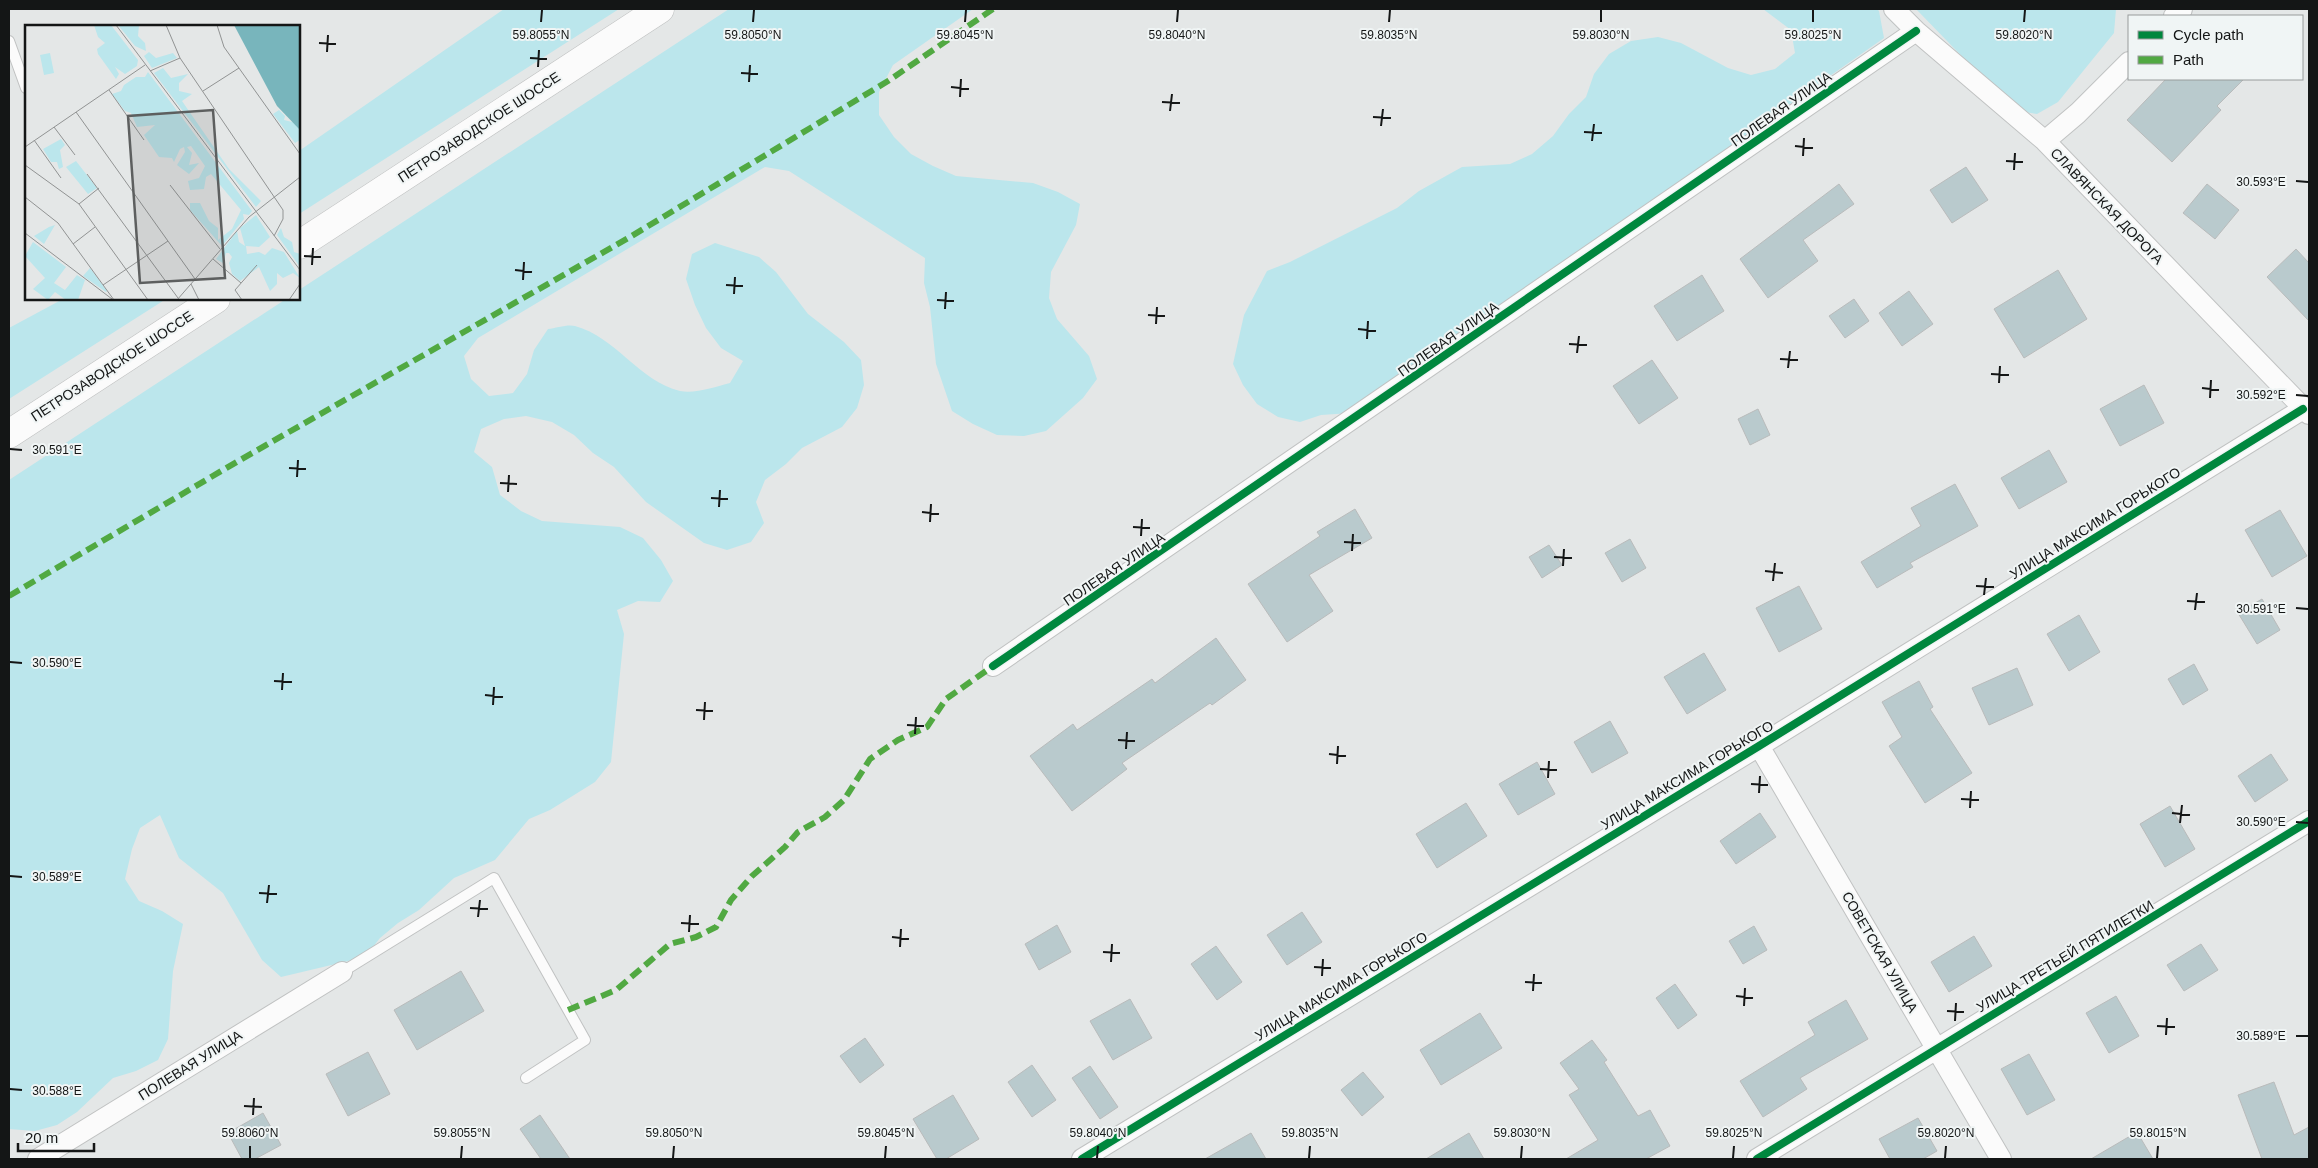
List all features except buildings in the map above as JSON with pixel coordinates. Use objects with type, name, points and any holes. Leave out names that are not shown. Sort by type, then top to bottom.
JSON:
[{"type":"main road","name":"ПЕТРОЗАВОДСКОЕ ШОССЕ","points":[[300,244],[660,9]]},
{"type":"main road","name":"ПЕТРОЗАВОДСКОЕ ШОССЕ","points":[[9,434],[214,300]]},
{"type":"street","name":"СЛАВЯНСКАЯ ДОРОГА","points":[[1894,9],[1916,31],[2045,141],[2306,412]]},
{"type":"street","name":"ПОЛЕВАЯ УЛИЦА","points":[[993,666],[1916,31]]},
{"type":"street","points":[[2045,141],[2078,113],[2128,63]]},
{"type":"street","name":"УЛИЦА МАКСИМА ГОРЬКОГО","points":[[1082,1159],[2306,412]]},
{"type":"street","name":"СОВЕТСКАЯ УЛИЦА","points":[[1759,746],[2001,1159]]},
{"type":"street","name":"УЛИЦА ТРЕТЬЕЙ ПЯТИЛЕТКИ","points":[[1757,1159],[2309,821]]},
{"type":"street","name":"ПОЛЕВАЯ УЛИЦА","points":[[38,1159],[342,972]]},
{"type":"lane","points":[[9,41],[25,85]]},
{"type":"lane","points":[[342,972],[494,878],[585,1040],[526,1078]]},
{"type":"shaded area","points":[[504,9],[619,9],[300,213],[300,150]]},
{"type":"shaded area","points":[[729,9],[973,9],[893,65],[879,92],[879,115],[894,137],[911,154],[933,166],[956,176],[1033,183],[1058,192],[1080,204],[1076,225],[1051,272],[1049,298],[1057,319],[1089,356],[1097,379],[1083,398],[1046,431],[1024,436],[997,435],[973,424],[952,411],[936,364],[930,307],[924,283],[925,258],[789,171],[765,167],[478,338],[464,356],[471,379],[489,396],[513,393],[527,374],[534,350],[548,329],[569,325],[590,332],[603,339],[640,369],[665,386],[680,391],[692,392],[730,383],[743,361],[721,348],[706,328],[686,279],[692,254],[715,243],[759,257],[776,272],[808,314],[844,342],[861,360],[864,385],[857,408],[842,427],[802,448],[786,464],[765,480],[756,502],[764,523],[751,542],[727,550],[704,543],[646,502],[614,467],[593,453],[574,435],[552,422],[526,416],[504,419],[481,429],[474,452],[492,467],[500,495],[521,511],[542,521],[620,527],[643,538],[661,560],[673,581],[660,602],[638,601],[617,610],[624,634],[611,762],[595,782],[550,810],[529,819],[495,860],[454,878],[419,910],[398,923],[380,938],[365,957],[281,977],[262,960],[223,893],[179,858],[160,815],[140,828],[132,849],[125,879],[139,901],[162,911],[183,924],[173,971],[168,1039],[158,1060],[136,1071],[113,1078],[77,1112],[57,1125],[35,1131],[9,1129],[9,480],[284,300],[300,300],[300,289]]},
{"type":"shaded area","points":[[1763,9],[1877,9],[1884,38],[1351,413],[1321,415],[1300,422],[1278,417],[1257,404],[1243,385],[1233,364],[1244,315],[1267,271],[1290,262],[1397,208],[1419,191],[1462,167],[1510,164],[1532,154],[1553,136],[1569,114],[1586,97],[1594,74],[1609,54],[1631,41],[1658,37],[1681,43],[1728,68],[1751,75],[1775,69],[1795,53],[1791,30]]},
{"type":"shaded area","points":[[1916,9],[2116,9],[2114,33],[2058,102],[2037,114],[2014,110]]},
{"type":"shaded area","points":[[61,300],[164,300],[9,399],[9,328]]},
{"type":"marked path","points":[[9,596],[240,460],[630,237],[888,81],[993,9]]},
{"type":"marked path","points":[[568,1010],[616,990],[670,944],[696,937],[716,927],[731,900],[752,876],[785,847],[798,832],[825,817],[844,800],[870,759],[898,740],[927,727],[946,699],[993,666]]},
{"type":"cycle path","points":[[993,666],[1916,31]]},
{"type":"cycle path","points":[[1082,1159],[1759,746],[2303,409]]},
{"type":"cycle path","points":[[1757,1159],[2309,821]]}]
